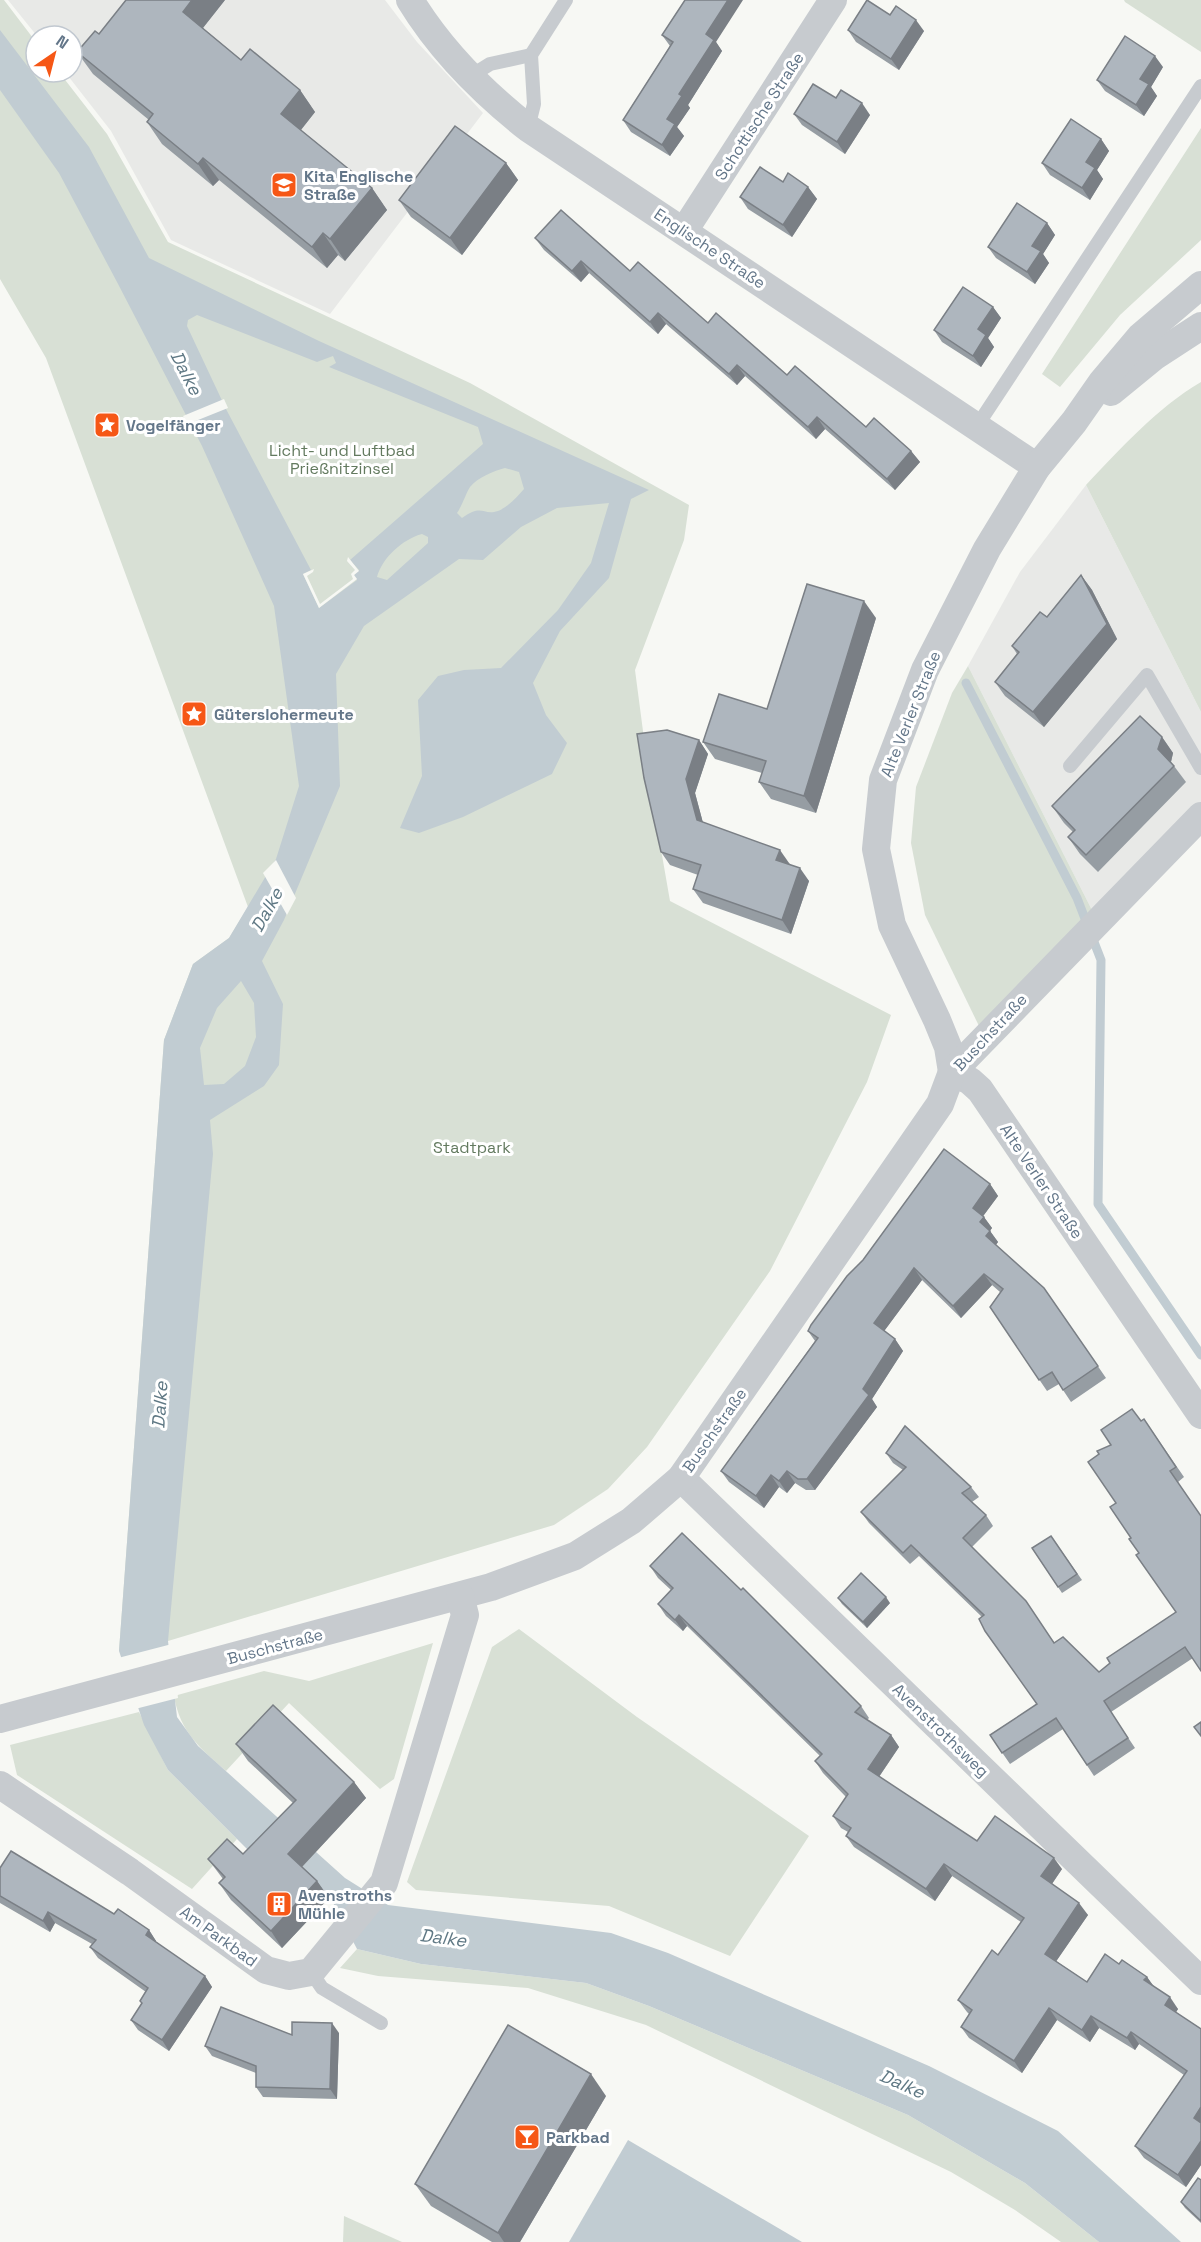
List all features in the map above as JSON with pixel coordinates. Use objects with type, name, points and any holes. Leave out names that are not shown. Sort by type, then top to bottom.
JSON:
[{"type":"street","name":"Englische Straße","points":[[410,0],[428,30],[469,77],[528,128],[1037,467]]},
{"type":"street","name":"Schottische Straße","points":[[684,231],[833,0]]},
{"type":"street","name":"Alte Verler Straße","points":[[1201,285],[1140,337],[1102,382],[1074,422],[1037,467],[987,549],[925,670],[883,780],[876,849],[892,925],[937,1020],[948,1047],[952,1072],[970,1081],[980,1090],[1201,1415]]},
{"type":"street","name":"Alte Verler Straße","points":[[1074,422],[1155,356],[1201,326]]},
{"type":"street","name":"Buschstraße","points":[[0,1719],[460,1596],[575,1556],[632,1521],[681,1478],[940,1104],[952,1072],[1201,816]]},
{"type":"street","name":"Avenstrothsweg","points":[[681,1478],[1201,1982]]},
{"type":"street","points":[[311,1972],[384,1883],[465,1614],[460,1596]]},
{"type":"street","name":"Am Parkbad","points":[[0,1785],[130,1872],[266,1970],[289,1976],[311,1972]]},
{"type":"lane","points":[[528,128],[534,104],[531,55],[566,0]]},
{"type":"lane","points":[[469,77],[490,64],[531,55]]},
{"type":"lane","points":[[977,426],[1201,86]]},
{"type":"lane","points":[[1070,766],[1147,675],[1201,768]]},
{"type":"lane","points":[[311,1972],[322,1988],[381,2023]]},
{"type":"shaded area","name":"Kita Englische Straße","points":[[8,0],[385,0],[417,42],[483,113],[330,314],[171,240],[111,131],[74,84],[84,84],[84,24],[27,24]]},
{"type":"shaded area","points":[[1086,485],[1201,712],[1201,806],[1093,912],[968,666],[1020,572]]},
{"type":"green space","name":"Stadtpark","points":[[0,0],[4,0],[24,26],[24,84],[68,84],[107,134],[168,242],[470,383],[689,505],[684,540],[635,670],[651,792],[670,901],[891,1015],[867,1082],[770,1271],[647,1447],[608,1489],[554,1525],[168,1641],[119,1651],[164,1040],[193,964],[229,938],[248,907],[46,358],[0,279]]},
{"type":"green space","points":[[1124,0],[1201,0],[1201,52],[1125,2]]},
{"type":"green space","points":[[1201,128],[1201,240],[1120,315],[1060,387],[1042,374]]},
{"type":"green space","points":[[1201,382],[1201,712],[1086,485],[1155,416]]},
{"type":"green space","points":[[968,666],[1093,912],[979,1026],[925,915],[911,843],[916,787],[952,693]]},
{"type":"green space","points":[[519,1629],[637,1717],[809,1836],[730,1956],[609,1906],[416,1890],[407,1882],[492,1647]]},
{"type":"green space","points":[[433,1643],[394,1779],[380,1789],[289,1703],[226,1771],[192,1738],[177,1709],[174,1696],[264,1671],[309,1681]]},
{"type":"green space","points":[[139,1712],[168,1770],[237,1839],[192,1889],[17,1775],[10,1745]]},
{"type":"green space","points":[[357,1949],[421,1964],[586,1983],[649,2006],[908,2115],[1025,2183],[1099,2242],[1061,2242],[1015,2210],[951,2172],[646,2025],[528,1988],[378,1976],[340,1968]]},
{"type":"green space","points":[[344,2216],[402,2242],[343,2242]]},
{"type":"water","name":"Dalke","points":[[0,30],[24,62],[24,84],[41,84],[89,147],[149,258],[319,341],[649,490],[631,499],[609,578],[560,631],[533,683],[546,715],[567,743],[552,774],[463,817],[419,833],[400,828],[422,776],[418,700],[438,676],[464,670],[501,668],[558,610],[591,563],[609,503],[557,508],[521,527],[483,560],[459,559],[364,626],[336,674],[340,786],[284,920],[262,961],[283,1004],[279,1065],[264,1086],[210,1120],[213,1154],[168,1641],[177,1717],[198,1746],[345,1878],[388,1905],[611,1933],[668,1953],[929,2066],[1058,2131],[1181,2242],[1099,2242],[1025,2183],[908,2115],[649,2006],[586,1983],[421,1964],[357,1949],[330,1897],[273,1846],[259,1861],[168,1770],[144,1725],[119,1651],[164,1040],[193,964],[229,938],[276,859],[299,786],[274,606],[202,446],[59,173],[0,90]],"holes":[[[197,315],[317,362],[333,356],[336,363],[329,367],[478,427],[483,444],[350,560],[359,570],[354,575],[357,580],[319,608],[303,574],[311,570],[226,409],[187,326],[188,320]],[[505,468],[519,472],[524,489],[498,511],[474,511],[462,518],[457,513],[473,483]],[[422,534],[428,537],[428,543],[387,580],[377,577],[383,563],[394,550]],[[241,981],[254,1003],[256,1037],[245,1066],[224,1084],[204,1085],[200,1048],[217,1008]]]},
{"type":"water","points":[[628,2140],[802,2242],[569,2242]]},
{"type":"pier","points":[[224,399],[228,408],[188,424],[183,416]]},
{"type":"pier","points":[[348,557],[359,571],[354,575],[357,579],[319,608],[303,574],[314,569],[307,576],[320,604],[353,579],[351,574],[355,570],[347,561]]},
{"type":"pier","points":[[276,860],[296,898],[287,915],[263,873]]},
{"type":"pier","points":[[172,1644],[178,1698],[135,1709],[118,1658]]},
{"type":"building","points":[[126,0],[192,0],[183,12],[241,60],[250,49],[300,90],[281,114],[372,188],[330,239],[323,233],[312,247],[203,158],[198,164],[147,122],[153,114],[84,58],[84,44],[95,31],[99,34]]},
{"type":"building","points":[[685,0],[728,0],[706,34],[714,40],[679,94],[682,96],[667,119],[675,124],[662,145],[623,120],[673,42],[662,35]]},
{"type":"building","points":[[867,0],[890,15],[896,6],[916,20],[891,59],[848,30]]},
{"type":"building","points":[[1125,36],[1155,56],[1140,79],[1149,84],[1136,105],[1097,80]]},
{"type":"building","points":[[813,84],[836,98],[841,90],[862,103],[837,142],[794,114]]},
{"type":"building","points":[[1071,119],[1101,139],[1086,162],[1095,168],[1082,188],[1042,163]]},
{"type":"building","points":[[455,126],[506,163],[450,238],[399,200]]},
{"type":"building","points":[[760,167],[783,182],[788,173],[808,187],[783,225],[740,197]]},
{"type":"building","points":[[1017,203],[1047,223],[1032,246],[1041,251],[1027,272],[988,247]]},
{"type":"building","points":[[561,210],[630,271],[638,262],[708,323],[716,313],[787,375],[795,366],[866,427],[874,418],[911,451],[887,479],[817,417],[808,427],[737,365],[729,374],[658,313],[650,322],[581,261],[572,271],[535,238]]},
{"type":"building","points":[[963,287],[993,307],[978,329],[986,335],[973,356],[934,330]]},
{"type":"building","points":[[1081,575],[1107,624],[1033,712],[995,682],[1019,652],[1012,646],[1040,612],[1047,617]]},
{"type":"building","points":[[807,584],[864,601],[804,796],[759,782],[766,761],[703,742],[719,694],[767,709]]},
{"type":"building","points":[[1140,716],[1162,737],[1158,749],[1174,766],[1086,855],[1068,837],[1075,830],[1052,806]]},
{"type":"building","points":[[667,730],[699,740],[686,779],[697,820],[780,850],[776,860],[800,868],[782,920],[693,889],[701,865],[661,852],[644,778],[637,734]]},
{"type":"building","points":[[944,1149],[990,1184],[973,1208],[984,1217],[980,1222],[990,1231],[986,1236],[1044,1288],[1098,1366],[1063,1390],[1052,1372],[1039,1380],[990,1307],[1003,1289],[984,1274],[953,1306],[914,1268],[874,1323],[895,1339],[863,1389],[869,1395],[807,1479],[798,1479],[787,1471],[779,1481],[771,1475],[756,1496],[721,1471],[818,1338],[808,1331],[811,1325],[847,1276],[863,1260]]},
{"type":"building","points":[[1132,1409],[1141,1421],[1144,1419],[1176,1467],[1170,1471],[1201,1516],[1201,1671],[1185,1647],[1104,1701],[1128,1738],[1087,1765],[1056,1718],[1002,1753],[990,1735],[1037,1704],[985,1631],[979,1619],[984,1615],[911,1545],[903,1553],[861,1512],[906,1467],[886,1453],[905,1426],[971,1487],[962,1493],[986,1515],[963,1538],[1026,1601],[1054,1643],[1063,1637],[1099,1672],[1110,1663],[1107,1658],[1176,1612],[1136,1555],[1139,1553],[1129,1539],[1131,1538],[1110,1507],[1116,1503],[1088,1462],[1099,1454],[1097,1451],[1111,1445],[1101,1430]]},
{"type":"building","points":[[682,1533],[741,1590],[743,1588],[861,1706],[855,1712],[891,1735],[868,1769],[977,1841],[995,1816],[1054,1858],[1041,1876],[1079,1903],[1045,1954],[1087,1982],[1105,1954],[1119,1964],[1122,1960],[1147,1977],[1144,1980],[1170,1997],[1165,2005],[1201,2029],[1201,2107],[1194,2118],[1201,2123],[1201,2141],[1178,2175],[1135,2146],[1187,2071],[1131,2032],[1127,2038],[1091,2016],[1082,2030],[1049,2008],[1014,2061],[961,2027],[972,2010],[958,2000],[992,1950],[998,1955],[1024,1918],[944,1864],[926,1889],[846,1836],[851,1828],[833,1816],[848,1794],[815,1761],[822,1754],[679,1615],[675,1620],[658,1604],[673,1588],[650,1566]]},
{"type":"building","points":[[1051,1536],[1077,1574],[1058,1587],[1032,1548]]},
{"type":"building","points":[[861,1573],[886,1597],[863,1622],[838,1598]]},
{"type":"building","points":[[273,1705],[354,1782],[288,1854],[317,1881],[271,1931],[219,1883],[225,1877],[208,1859],[227,1839],[243,1854],[296,1800],[236,1744]]},
{"type":"building","points":[[1201,1722],[1201,1736],[1194,1727]]},
{"type":"building","points":[[11,1851],[114,1914],[118,1909],[149,1930],[146,1935],[205,1976],[162,2040],[131,2020],[148,1988],[90,1947],[96,1940],[48,1912],[43,1921],[0,1896],[0,1868]]},
{"type":"building","points":[[221,2007],[292,2035],[292,2022],[332,2023],[330,2089],[256,2087],[256,2066],[205,2046]]},
{"type":"building","points":[[508,2025],[591,2074],[498,2233],[415,2184]]},
{"type":"building","points":[[1198,2178],[1201,2180],[1201,2221],[1181,2202]]},
{"type":"waterway","points":[[966,683],[1077,898],[1101,960],[1098,1204],[1201,1355]]},
{"type":"place","name":"Kita Englische Straße","points":[[284,185]]},
{"type":"place","name":"Vogelfänger","points":[[107,425]]},
{"type":"place","name":"Güterslohermeute","points":[[194,714]]},
{"type":"place","name":"Avenstroths Mühle","points":[[279,1904]]},
{"type":"place","name":"Parkbad","points":[[527,2137]]},
{"type":"park label","name":"Licht- und Luftbad Prießnitzinsel","points":[[342,459]]}]
